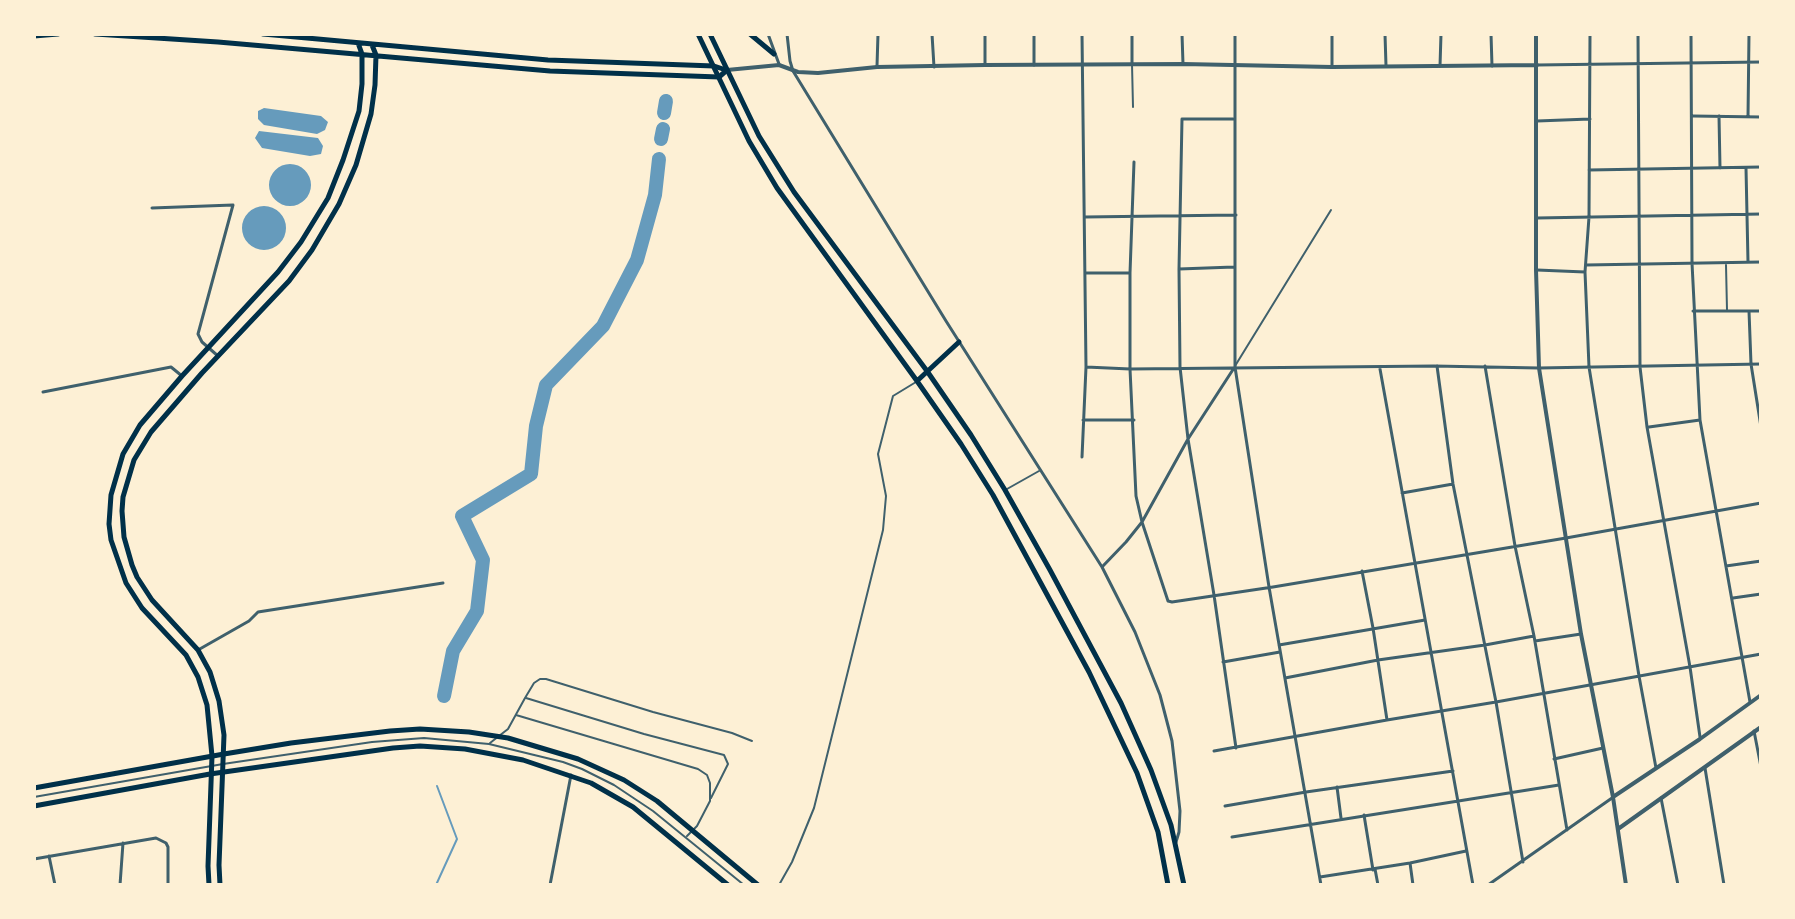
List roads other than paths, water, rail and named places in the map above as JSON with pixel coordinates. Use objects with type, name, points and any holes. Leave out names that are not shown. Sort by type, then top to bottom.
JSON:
[{"type":"main road","points":[[34,36],[58,34]]},
{"type":"main road","points":[[95,34],[550,71],[719,77],[727,70]]},
{"type":"main road","points":[[218,42],[219,34]]},
{"type":"main road","points":[[263,34],[548,60],[714,66],[727,70]]},
{"type":"main road","points":[[698,34],[749,141],[784,199],[917,381],[993,495],[1089,672],[1137,773],[1158,832],[1168,885]]},
{"type":"main road","points":[[710,34],[759,136],[794,192],[927,371],[1005,490],[1087,638],[1151,770],[1176,842],[1184,885]]},
{"type":"main road","points":[[750,34],[774,54]]},
{"type":"main road","points":[[209,885],[212,756],[207,705],[186,655],[134,597],[120,569],[111,540],[111,495],[118,467],[140,425],[278,272],[328,198],[359,111],[362,54],[358,43]]},
{"type":"main road","points":[[220,885],[224,735],[219,701],[210,672],[198,650],[152,600],[137,577],[124,537],[122,511],[126,483],[134,460],[151,432],[289,281],[312,250],[339,204],[356,165],[371,114],[376,55],[372,45]]},
{"type":"main road","points":[[859,302],[870,295]]},
{"type":"main road","points":[[917,381],[959,342]]},
{"type":"main road","points":[[115,554],[127,550]]},
{"type":"main road","points":[[34,788],[224,754],[390,731],[469,732],[578,759],[624,780],[657,801],[758,885]]},
{"type":"main road","points":[[34,806],[210,774],[393,748],[489,752],[591,783],[633,807],[728,885]]},
{"type":"street","points":[[354,34],[358,43]]},
{"type":"street","points":[[367,34],[372,45]]},
{"type":"street","points":[[768,34],[779,65]]},
{"type":"street","points":[[787,34],[793,71],[959,342],[1102,567],[1147,659],[1172,741],[1180,811],[1176,842]]},
{"type":"street","points":[[877,67],[878,34]]},
{"type":"street","points":[[932,34],[934,67]]},
{"type":"street","points":[[985,34],[985,65]]},
{"type":"street","points":[[1034,34],[1034,65]]},
{"type":"street","points":[[1082,34],[1086,367],[1082,457]]},
{"type":"street","points":[[1132,34],[1132,64]]},
{"type":"street","points":[[1182,34],[1183,64]]},
{"type":"street","points":[[1235,34],[1235,367],[1269,587],[1321,885]]},
{"type":"street","points":[[1332,34],[1332,67]]},
{"type":"street","points":[[1385,34],[1386,66]]},
{"type":"street","points":[[1440,66],[1441,34]]},
{"type":"street","points":[[1491,34],[1492,66]]},
{"type":"street","points":[[1536,34],[1539,368],[1581,634],[1613,797],[1625,878],[1623,885]]},
{"type":"street","points":[[1590,34],[1589,217],[1585,272],[1589,367],[1656,768]]},
{"type":"street","points":[[1638,34],[1640,367],[1647,427],[1700,739]]},
{"type":"street","points":[[1691,34],[1693,311],[1700,420],[1750,703]]},
{"type":"street","points":[[1748,117],[1749,34]]},
{"type":"street","points":[[727,70],[779,65],[793,71],[818,73],[877,67],[985,65],[1332,67],[1761,62]]},
{"type":"street","points":[[1691,116],[1761,117]]},
{"type":"street","points":[[1719,116],[1720,168]]},
{"type":"street","points":[[1234,119],[1182,119],[1179,269],[1180,367],[1188,439],[1236,748]]},
{"type":"street","points":[[1536,121],[1590,119]]},
{"type":"street","points":[[1134,162],[1130,369],[1136,496],[1166,599],[1172,602],[1269,587],[1761,503]]},
{"type":"street","points":[[1589,170],[1761,167]]},
{"type":"street","points":[[1746,168],[1748,262]]},
{"type":"street","points":[[218,356],[199,339],[198,334],[234,199]]},
{"type":"street","points":[[152,208],[233,205]]},
{"type":"street","points":[[1537,218],[1761,214]]},
{"type":"street","points":[[1085,217],[1236,215]]},
{"type":"street","points":[[1586,265],[1761,262]]},
{"type":"street","points":[[1179,269],[1234,267]]},
{"type":"street","points":[[1536,270],[1585,272]]},
{"type":"street","points":[[1085,273],[1130,273]]},
{"type":"street","points":[[1693,311],[1761,311]]},
{"type":"street","points":[[1749,311],[1751,364],[1761,427]]},
{"type":"street","points":[[1086,367],[1539,368],[1761,364]]},
{"type":"street","points":[[1437,366],[1453,484],[1496,702],[1523,862]]},
{"type":"street","points":[[1485,366],[1567,830]]},
{"type":"street","points":[[43,392],[171,367],[182,376]]},
{"type":"street","points":[[1102,567],[1142,522],[1188,439],[1235,367]]},
{"type":"street","points":[[1380,368],[1473,885]]},
{"type":"street","points":[[1083,420],[1134,420]]},
{"type":"street","points":[[1647,427],[1700,420]]},
{"type":"street","points":[[1401,493],[1453,484]]},
{"type":"street","points":[[1726,566],[1761,561]]},
{"type":"street","points":[[1362,571],[1387,720]]},
{"type":"street","points":[[198,650],[249,621],[258,612],[443,583]]},
{"type":"street","points":[[1732,598],[1761,594]]},
{"type":"street","points":[[1279,645],[1425,620]]},
{"type":"street","points":[[1285,678],[1431,652],[1581,634]]},
{"type":"street","points":[[1223,662],[1280,652]]},
{"type":"street","points":[[1214,751],[1761,654]]},
{"type":"street","points":[[1488,885],[1761,695]]},
{"type":"street","points":[[1618,829],[1761,727]]},
{"type":"street","points":[[1754,731],[1761,767]]},
{"type":"street","points":[[1554,759],[1603,748]]},
{"type":"street","points":[[1705,768],[1724,885]]},
{"type":"street","points":[[1225,806],[1453,771]]},
{"type":"street","points":[[550,885],[571,775]]},
{"type":"street","points":[[1232,837],[1559,785]]},
{"type":"street","points":[[1337,787],[1341,818]]},
{"type":"street","points":[[1661,798],[1678,885]]},
{"type":"street","points":[[1364,815],[1378,885]]},
{"type":"street","points":[[34,859],[156,838],[168,847],[168,885]]},
{"type":"street","points":[[120,885],[123,843]]},
{"type":"street","points":[[1320,877],[1374,870],[1467,851]]},
{"type":"street","points":[[49,856],[55,885]]},
{"type":"street","points":[[1410,863],[1413,885]]},
{"type":"lane","points":[[1132,64],[1133,107]]},
{"type":"lane","points":[[1235,367],[1331,210]]},
{"type":"lane","points":[[1726,263],[1727,311]]},
{"type":"lane","points":[[779,885],[814,808],[883,530],[886,496],[878,454],[893,396],[917,381]]},
{"type":"lane","points":[[1005,490],[1040,470]]},
{"type":"lane","points":[[489,744],[508,729],[534,683],[540,679],[752,741]]},
{"type":"lane","points":[[525,698],[724,755],[728,764],[697,826],[686,837]]},
{"type":"lane","points":[[516,715],[698,769],[707,775],[710,801]]},
{"type":"lane","points":[[34,797],[372,742],[424,738],[489,744],[582,769],[634,798],[744,885]]},
{"type":"lane","points":[[489,744],[489,752]]},
{"type":"lane","points":[[734,877],[740,870]]},
{"type":"water","points":[[264,108],[321,116],[328,122],[325,130],[317,134],[264,125],[258,119],[258,111]]},
{"type":"water","points":[[259,131],[318,138],[323,146],[321,154],[310,156],[262,148],[255,138]]},
{"type":"water","points":[[290,164],[305,170],[311,185],[305,200],[290,206],[275,200],[269,185],[275,170]]},
{"type":"water","points":[[264,206],[280,212],[286,228],[280,244],[264,250],[248,244],[242,228],[248,212]]},
{"type":"waterway","points":[[664,113],[666,101]]},
{"type":"waterway","points":[[661,139],[663,129]]},
{"type":"waterway","points":[[444,696],[453,651],[477,611],[483,560],[462,516],[531,474],[536,426],[546,385],[603,326],[637,260],[655,195],[659,159]]},
{"type":"waterway","points":[[436,885],[457,839],[437,786]]}]
